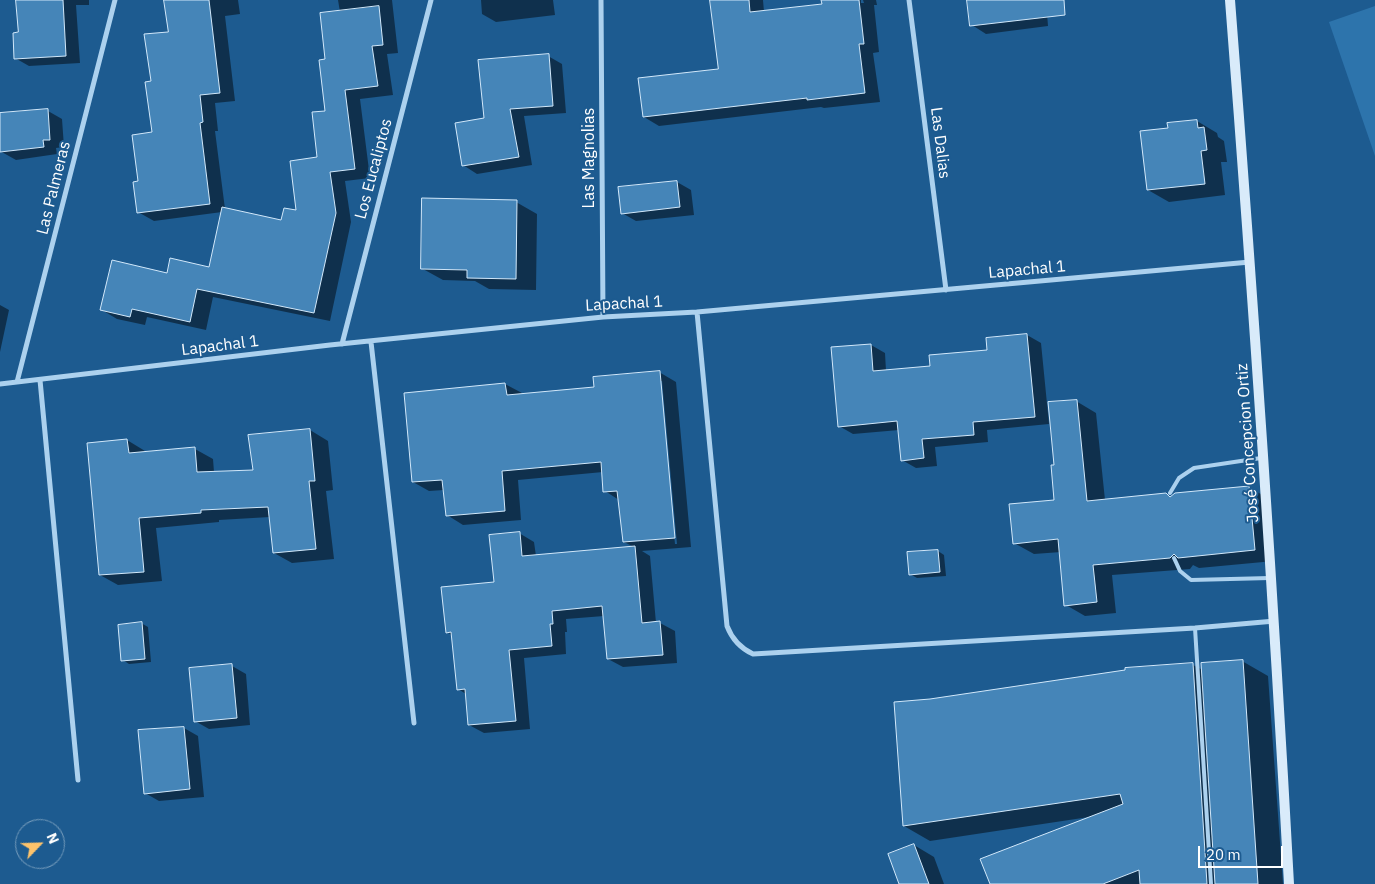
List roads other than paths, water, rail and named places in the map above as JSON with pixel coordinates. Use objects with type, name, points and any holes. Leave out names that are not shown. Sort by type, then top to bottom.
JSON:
[{"type":"street","name":"Las Palmeras","points":[[17,382],[116,0]]},
{"type":"street","name":"Los Eucaliptos","points":[[342,344],[431,0]]},
{"type":"street","name":"Las Magnolias","points":[[601,0],[603,317]]},
{"type":"street","name":"Las Dalias","points":[[909,0],[946,290]]},
{"type":"street","name":"José Concepcion Ortiz","points":[[1230,0],[1275,621],[1289,884]]},
{"type":"street","name":"Lapachal 1","points":[[0,384],[342,344],[603,317],[662,315],[1250,262]]},
{"type":"street","points":[[697,312],[727,626],[730,633],[745,650],[753,654],[1195,628],[1275,621]]},
{"type":"street","points":[[371,342],[414,722]]},
{"type":"street","points":[[40,380],[78,780]]},
{"type":"lane","points":[[1170,493],[1179,478],[1194,468],[1264,458]]},
{"type":"lane","points":[[1174,558],[1180,571],[1191,580],[1272,578]]},
{"type":"lane","points":[[1195,628],[1211,884]]}]
